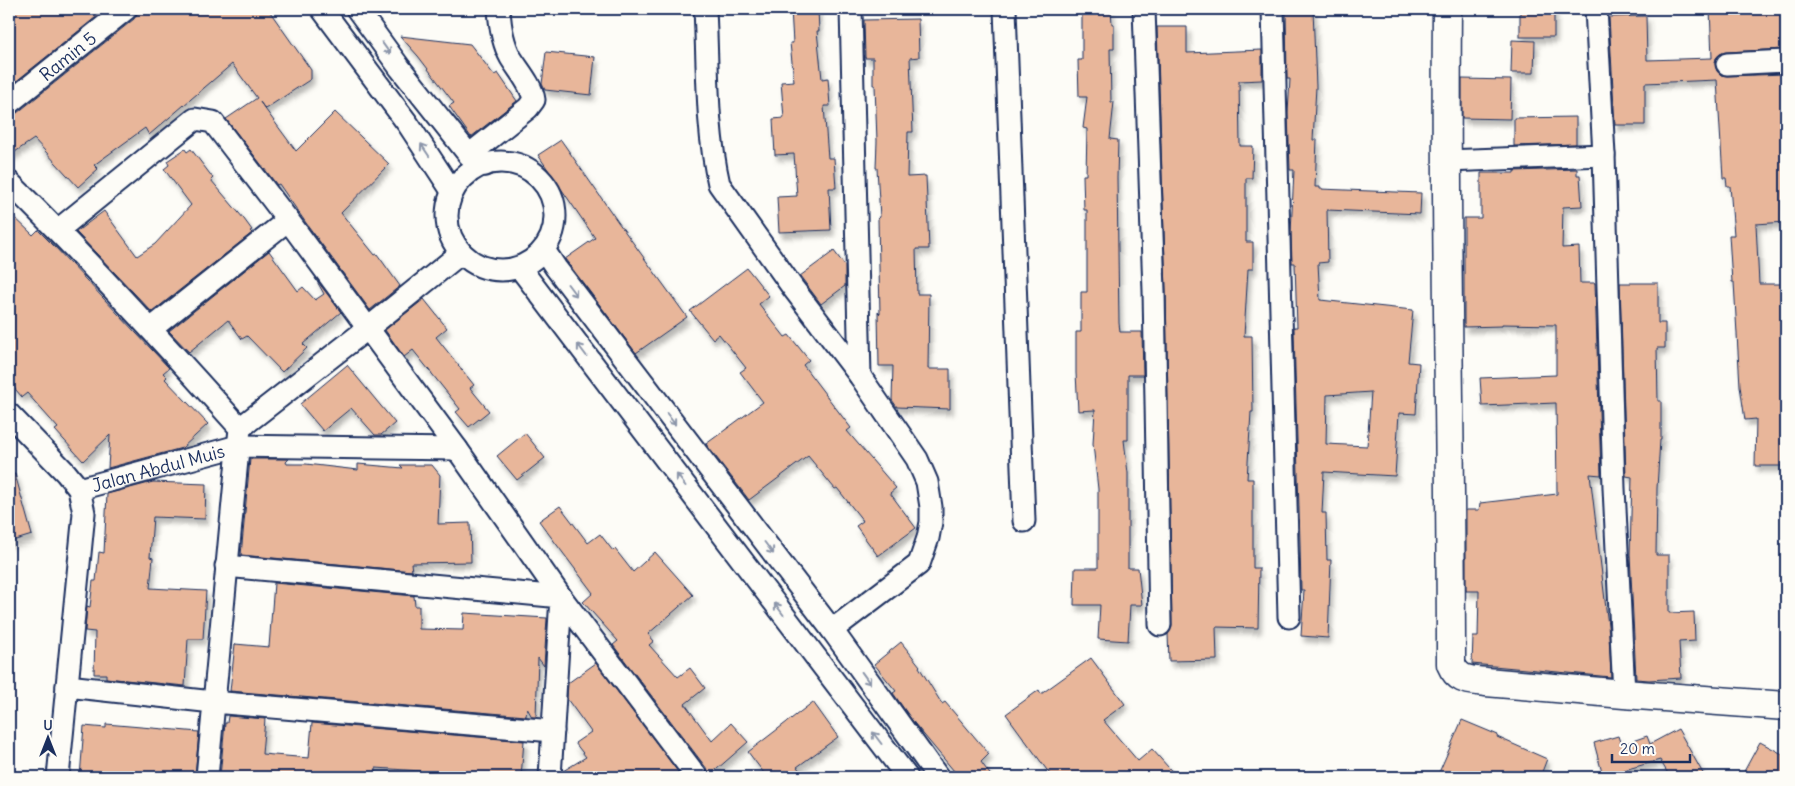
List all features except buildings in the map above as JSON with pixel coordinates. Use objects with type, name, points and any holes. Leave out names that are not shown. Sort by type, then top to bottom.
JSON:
[{"type":"street","name":"Ramin 5","points":[[9,103],[126,9]]},
{"type":"street","points":[[322,9],[408,124],[452,191]]},
{"type":"street","points":[[357,9],[400,68],[477,160],[510,163],[529,170],[543,182],[552,199],[555,222],[550,241],[544,250],[520,268],[503,271],[487,269],[469,261],[454,246],[446,212],[452,191],[477,160],[534,100],[533,92],[510,57],[503,41],[499,9]]},
{"type":"street","points":[[705,9],[712,140],[720,184],[793,288],[860,376],[917,459],[927,482],[930,495],[931,522],[928,538],[919,564],[832,630]]},
{"type":"street","points":[[851,9],[860,376]]},
{"type":"street","points":[[1005,9],[1024,521]]},
{"type":"street","points":[[1144,9],[1154,301],[1160,625]]},
{"type":"street","points":[[1273,9],[1289,617]]},
{"type":"street","points":[[1447,9],[1446,161],[1451,664],[1454,672],[1463,679],[1624,694],[1786,706]]},
{"type":"street","points":[[1596,9],[1604,156],[1614,488],[1624,694]]},
{"type":"street","points":[[1727,64],[1786,61]]},
{"type":"street","points":[[58,230],[195,118],[212,122],[288,220],[457,449],[561,597],[697,777]]},
{"type":"street","points":[[1446,161],[1604,156]]},
{"type":"street","points":[[9,182],[58,230],[151,329],[239,437],[457,449]]},
{"type":"street","points":[[151,329],[288,220]]},
{"type":"street","points":[[544,250],[832,630],[938,777]]},
{"type":"street","points":[[207,777],[239,437],[461,253]]},
{"type":"street","points":[[520,268],[907,777]]},
{"type":"street","points":[[9,414],[79,489],[84,513],[58,777]]},
{"type":"street","name":"Jalan Abdul Muis","points":[[79,489],[239,437]]},
{"type":"street","points":[[226,566],[561,597]]},
{"type":"street","points":[[550,777],[561,597]]},
{"type":"street","points":[[67,686],[213,702],[553,731]]}]
